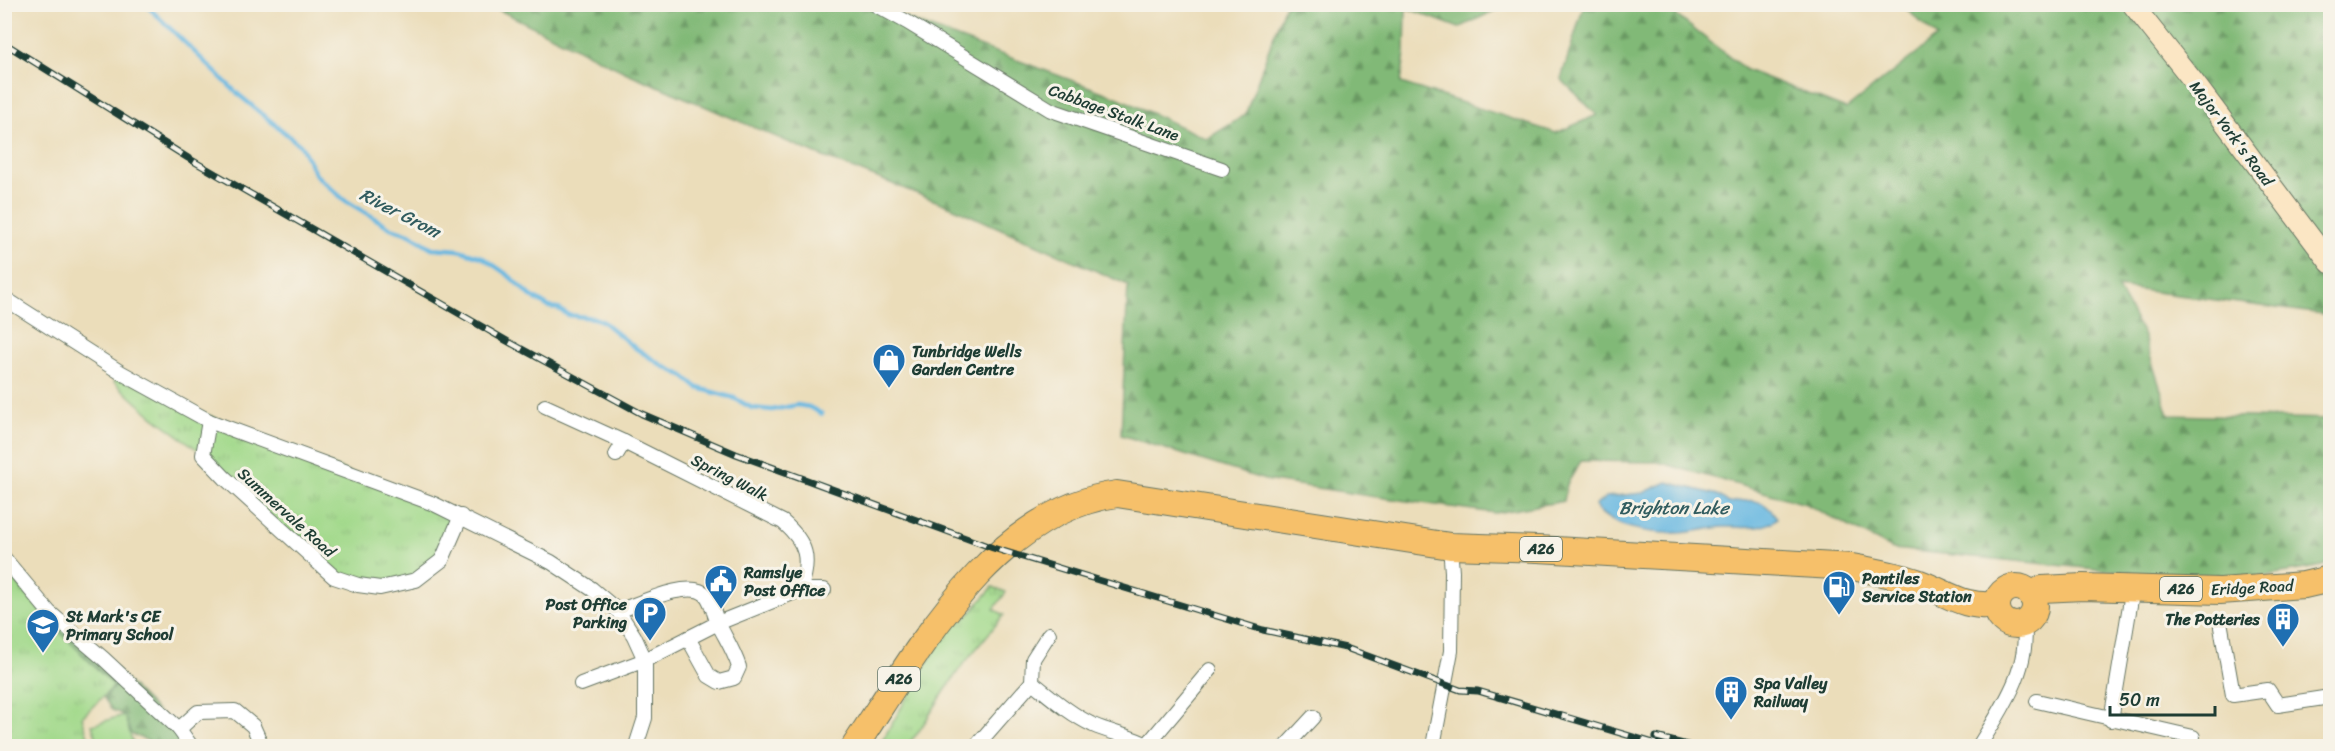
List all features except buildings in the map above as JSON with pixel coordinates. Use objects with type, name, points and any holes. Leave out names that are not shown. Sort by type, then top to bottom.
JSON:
[{"type":"highway","name":"A26","points":[[855,747],[902,675],[958,597],[982,568],[1001,551],[1038,525],[1083,501],[1117,494],[1450,546],[1852,567],[1916,582],[1965,604],[1997,605]]},
{"type":"highway","name":"Eridge Road","points":[[2031,595],[2042,589],[2133,588],[2220,591],[2304,585],[2331,579]]},
{"type":"highway","points":[[2014,587],[2031,595],[2035,601],[2034,614],[2024,623],[2013,625],[2003,621],[1997,611],[1997,605],[2002,593],[2014,587]]},
{"type":"street","name":"Cabbage Stalk Lane","points":[[874,4],[908,22],[1051,110],[1222,169]]},
{"type":"street","name":"Major York's Road","points":[[2132,4],[2331,263]]},
{"type":"street","points":[[4,298],[120,372],[209,421],[434,504],[551,562],[592,589],[618,612],[634,636],[645,660],[645,718],[636,747]]},
{"type":"street","name":"Spring Walk","points":[[544,406],[624,442],[783,522],[798,535],[805,556],[805,574],[800,590]]},
{"type":"street","name":"Summervale Road","points":[[209,421],[203,455],[225,478],[334,576],[358,585],[380,588],[416,580],[442,560],[461,516]]},
{"type":"street","points":[[616,455],[624,442]]},
{"type":"street","points":[[1433,747],[1451,651],[1450,546]]},
{"type":"street","points":[[4,558],[49,612],[104,659],[179,729],[191,747]]},
{"type":"street","points":[[618,612],[682,588],[696,589],[706,595],[734,653],[739,667],[734,678],[719,682],[709,676],[688,638]]},
{"type":"street","points":[[2111,720],[2133,588]]},
{"type":"street","points":[[581,684],[645,660],[718,623],[800,590],[824,590]]},
{"type":"street","points":[[1979,747],[2014,688],[2026,641],[2024,623]]},
{"type":"street","points":[[2222,627],[2234,695],[2268,690],[2278,705],[2331,697]]},
{"type":"street","points":[[976,747],[1032,682],[1033,659],[1049,634]]},
{"type":"street","points":[[1032,682],[1073,714],[1100,728],[1148,746],[1210,669]]},
{"type":"street","points":[[2037,701],[2111,720],[2193,737]]},
{"type":"street","points":[[179,729],[198,712],[235,711],[253,726],[261,747]]},
{"type":"street","points":[[1286,747],[1313,717]]},
{"type":"green space","points":[[489,5],[869,5],[1119,98],[1207,139],[1245,115],[1285,5],[1506,5],[1459,28],[1406,8],[1405,53],[1401,83],[1556,133],[1597,115],[1561,79],[1584,5],[1671,5],[1667,8],[1746,70],[1846,109],[1937,37],[1902,5],[2330,5],[2330,315],[2117,287],[2143,334],[2169,415],[2330,419],[2330,563],[2228,582],[1893,549],[1806,504],[1658,462],[1581,461],[1567,484],[1564,501],[1495,513],[1265,480],[1121,435],[1128,285],[954,208],[816,154],[625,72]]},
{"type":"green space","points":[[120,374],[154,393],[459,517],[440,558],[416,578],[380,586],[336,576],[205,455],[152,416],[114,382]]},
{"type":"green space","points":[[4,560],[180,734],[179,746],[161,746],[131,734],[124,715],[112,710],[104,698],[115,686],[49,620],[12,574],[5,572]]},
{"type":"green space","name":"St Mark's CE Primary School","points":[[5,573],[10,575],[50,622],[114,686],[82,717],[91,746],[5,746]]},
{"type":"green space","points":[[993,587],[1006,592],[994,609],[1004,615],[958,671],[917,734],[906,746],[879,746],[947,633],[958,618],[962,620],[967,617]]},
{"type":"green space","points":[[124,715],[134,746],[99,746],[92,725]]},
{"type":"water","name":"Brighton Lake","points":[[1667,482],[1718,495],[1729,503],[1756,501],[1767,506],[1777,518],[1759,527],[1724,527],[1667,533],[1644,531],[1610,520],[1595,506],[1606,497],[1643,493]]},
{"type":"waterway","name":"River Grom","points":[[145,4],[239,95],[301,146],[316,175],[343,199],[391,228],[409,234],[432,248],[459,250],[482,257],[508,275],[531,296],[549,307],[557,308],[568,315],[602,321],[634,347],[682,375],[698,388],[734,398],[752,408],[772,410],[797,405],[809,407],[822,414]]},
{"type":"railway","points":[[4,43],[188,158],[507,341],[642,414],[736,454],[993,548],[1263,630],[1346,648],[1460,690],[1478,691],[1664,746]]},
{"type":"railway","points":[[1656,737],[1691,746]]},
{"type":"place","name":"Tunbridge Wells Garden Centre","points":[[889,389]]},
{"type":"place","name":"Ramslye Post Office","points":[[721,610]]},
{"type":"place","name":"Pantiles Service Station","points":[[1839,616]]},
{"type":"place","name":"Post Office Parking","points":[[650,642]]},
{"type":"place","name":"The Potteries","points":[[2283,648]]},
{"type":"place","name":"St Mark's CE Primary School","points":[[43,654]]},
{"type":"place","name":"Spa Valley Railway","points":[[1731,721]]}]
